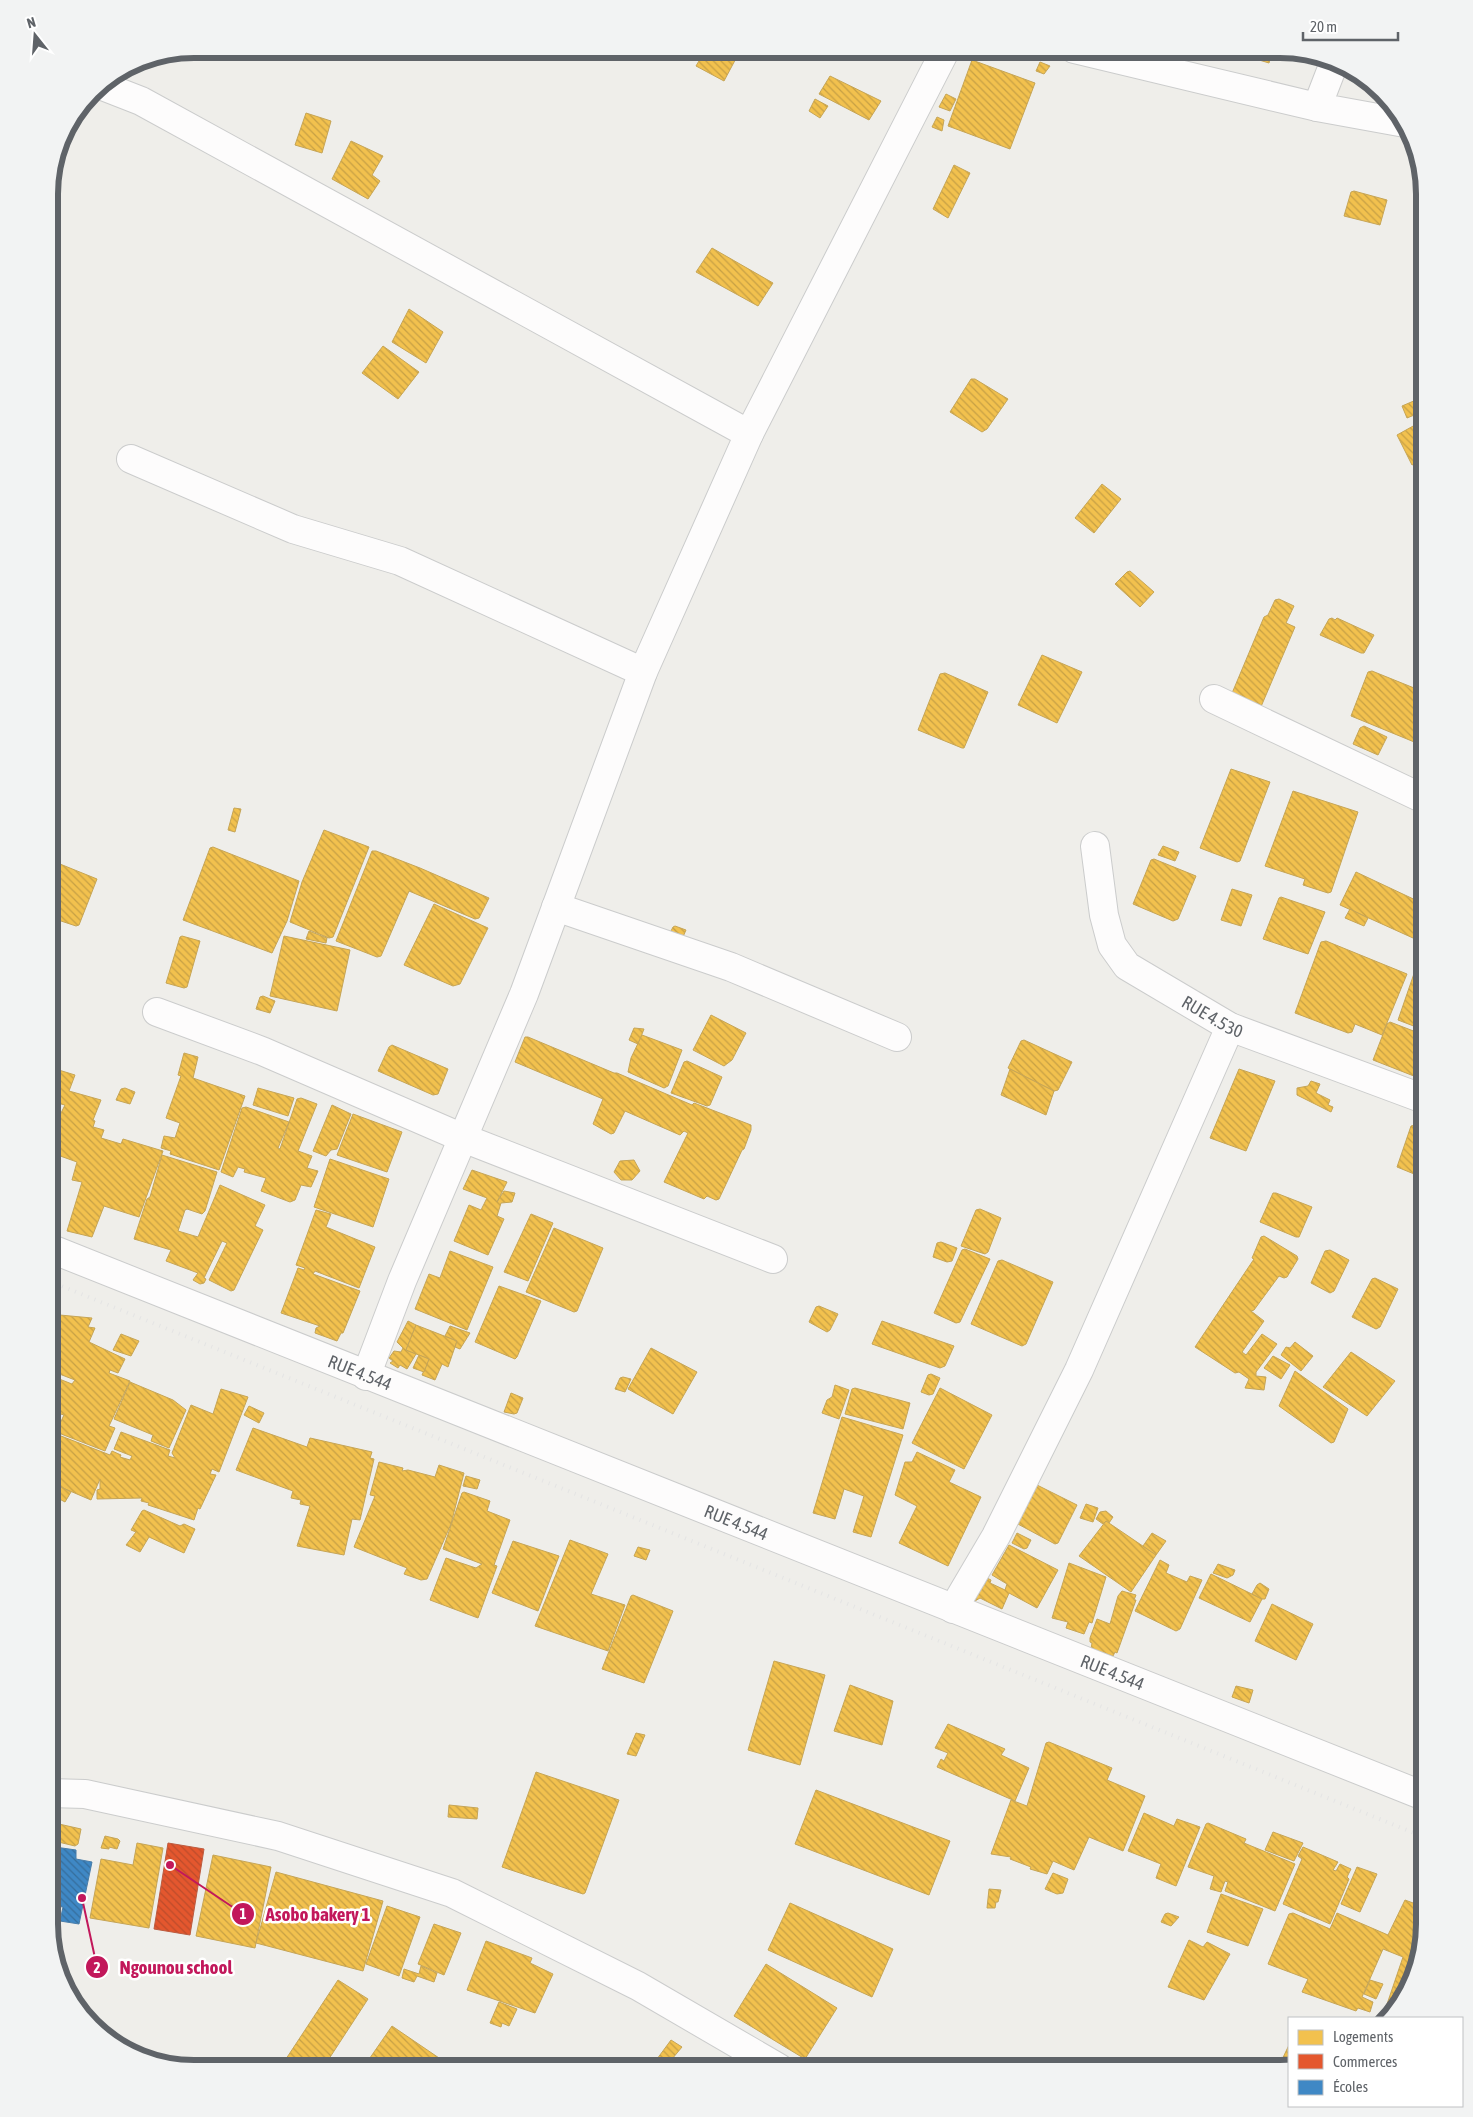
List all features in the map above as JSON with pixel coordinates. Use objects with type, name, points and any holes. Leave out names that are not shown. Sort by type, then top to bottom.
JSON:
[{"type":"street","points":[[366,1376],[402,1281],[524,994],[643,672],[749,434],[941,58]]},
{"type":"street","points":[[1112,58],[1317,107],[1394,121]]},
{"type":"street","points":[[1317,107],[1332,69]]},
{"type":"street","points":[[108,88],[141,101],[749,434]]},
{"type":"street","points":[[131,459],[293,529],[400,562],[643,672]]},
{"type":"street","points":[[1214,699],[1416,795]]},
{"type":"street","name":"RUE 4.530","points":[[1095,846],[1104,915],[1110,938],[1112,945],[1127,966],[1230,1027],[1416,1096]]},
{"type":"street","points":[[556,907],[731,967],[897,1037]]},
{"type":"street","points":[[157,1012],[262,1051],[463,1138],[773,1259]]},
{"type":"street","points":[[953,1609],[996,1536],[1080,1370],[1230,1027]]},
{"type":"street","name":"RUE 4.544","points":[[58,1252],[366,1376],[1416,1793]]},
{"type":"street","points":[[58,1793],[84,1794],[278,1836],[452,1893],[638,1986],[764,2060]]},
{"type":"building: Logements","points":[[701,58],[736,58],[724,81],[696,66]]},
{"type":"building: Logements","points":[[1253,58],[1270,58],[1269,63]]},
{"type":"building: Logements","points":[[972,60],[1035,83],[1010,149],[948,126]]},
{"type":"building: Logements","points":[[1040,62],[1050,66],[1044,74],[1036,71]]},
{"type":"building: Logements","points":[[830,76],[881,101],[869,120],[819,94]]},
{"type":"building: Logements","points":[[946,94],[956,99],[950,111],[939,107]]},
{"type":"building: Logements","points":[[815,99],[828,106],[820,118],[809,111]]},
{"type":"building: Logements","points":[[306,113],[331,121],[322,153],[295,145]]},
{"type":"building: Logements","points":[[937,117],[944,120],[942,131],[932,127]]},
{"type":"building: Logements","points":[[351,141],[383,156],[372,175],[380,181],[368,199],[332,179]]},
{"type":"building: Logements","points":[[954,165],[970,173],[948,218],[933,209]]},
{"type":"building: Logements","points":[[1354,191],[1387,200],[1380,225],[1344,216],[1351,192]]},
{"type":"building: Logements","points":[[712,248],[773,283],[758,306],[696,272]]},
{"type":"building: Logements","points":[[409,309],[443,332],[426,363],[392,342]]},
{"type":"building: Logements","points":[[383,346],[419,372],[398,399],[362,373]]},
{"type":"building: Logements","points":[[971,379],[975,379],[1008,399],[987,429],[982,432],[950,412]]},
{"type":"building: Logements","points":[[1416,400],[1416,414],[1407,418],[1402,406]]},
{"type":"building: Logements","points":[[1416,424],[1416,463],[1412,465],[1397,435]]},
{"type":"building: Logements","points":[[1102,484],[1121,499],[1094,533],[1075,518]]},
{"type":"building: Logements","points":[[1130,571],[1154,592],[1140,607],[1115,584]]},
{"type":"building: Logements","points":[[1279,599],[1294,606],[1286,623],[1295,627],[1260,709],[1230,698],[1264,617],[1268,615],[1275,600]]},
{"type":"building: Logements","points":[[1337,618],[1374,635],[1364,653],[1320,635],[1329,619],[1335,620]]},
{"type":"building: Logements","points":[[1042,655],[1082,672],[1057,723],[1018,705]]},
{"type":"building: Logements","points":[[1372,671],[1416,689],[1416,743],[1351,716],[1368,672]]},
{"type":"building: Logements","points":[[945,673],[988,692],[964,748],[918,730],[940,674]]},
{"type":"building: Logements","points":[[1364,726],[1387,737],[1378,755],[1353,744],[1360,728]]},
{"type":"building: Logements","points":[[1231,769],[1270,782],[1240,861],[1237,862],[1200,848]]},
{"type":"building: Logements","points":[[1293,791],[1358,812],[1331,892],[1328,893],[1303,885],[1305,879],[1265,866]]},
{"type":"building: Logements","points":[[234,808],[241,809],[235,832],[228,830]]},
{"type":"building: Logements","points":[[324,830],[369,847],[333,937],[329,938],[290,922],[302,882]]},
{"type":"building: Logements","points":[[1163,846],[1179,852],[1175,861],[1158,855]]},
{"type":"building: Logements","points":[[213,847],[299,881],[287,921],[272,953],[183,920],[210,848]]},
{"type":"building: Logements","points":[[372,851],[420,868],[489,898],[479,918],[475,919],[409,891],[381,956],[377,957],[336,941]]},
{"type":"building: Logements","points":[[1154,859],[1196,876],[1178,919],[1173,921],[1133,904],[1151,860]]},
{"type":"building: Logements","points":[[58,865],[97,879],[79,925],[76,926],[58,920]]},
{"type":"building: Logements","points":[[1356,872],[1416,900],[1416,937],[1413,938],[1340,905]]},
{"type":"building: Logements","points":[[1232,889],[1252,895],[1241,926],[1221,920]]},
{"type":"building: Logements","points":[[1281,897],[1325,912],[1308,954],[1263,939]]},
{"type":"building: Logements","points":[[434,904],[488,928],[460,984],[453,986],[404,965]]},
{"type":"building: Logements","points":[[1350,909],[1368,918],[1364,926],[1345,918]]},
{"type":"building: Logements","points":[[675,926],[686,930],[682,939],[669,935]]},
{"type":"building: Logements","points":[[309,931],[327,938],[326,943],[306,939]]},
{"type":"building: Logements","points":[[284,936],[350,950],[337,1011],[270,996]]},
{"type":"building: Logements","points":[[180,937],[200,941],[187,987],[184,988],[166,983]]},
{"type":"building: Logements","points":[[1326,941],[1407,974],[1382,1035],[1355,1024],[1352,1032],[1348,1033],[1295,1013],[1321,942]]},
{"type":"building: Logements","points":[[1416,968],[1416,1027],[1398,1020]]},
{"type":"building: Logements","points":[[263,996],[275,1001],[270,1013],[256,1009],[260,997]]},
{"type":"building: Logements","points":[[711,1015],[746,1033],[732,1060],[724,1066],[693,1050]]},
{"type":"building: Logements","points":[[1390,1022],[1416,1032],[1416,1077],[1373,1060],[1387,1024]]},
{"type":"building: Logements","points":[[634,1028],[644,1029],[638,1044],[629,1040]]},
{"type":"building: Logements","points":[[642,1035],[682,1050],[668,1086],[664,1088],[628,1072],[631,1058]]},
{"type":"building: Logements","points":[[525,1037],[692,1105],[694,1103],[751,1125],[744,1149],[719,1199],[716,1200],[707,1196],[704,1199],[664,1182],[688,1133],[684,1131],[680,1135],[625,1111],[614,1133],[611,1134],[593,1124],[603,1099],[515,1062]]},
{"type":"building: Logements","points":[[1024,1040],[1072,1062],[1058,1090],[1054,1091],[1008,1068],[1021,1041]]},
{"type":"building: Logements","points":[[392,1045],[448,1069],[438,1094],[433,1095],[378,1071],[389,1047]]},
{"type":"building: Logements","points":[[184,1053],[198,1057],[193,1078],[245,1096],[219,1170],[170,1154],[171,1151],[161,1148],[164,1136],[175,1138],[180,1123],[166,1118],[181,1076],[178,1075]]},
{"type":"building: Logements","points":[[687,1061],[722,1077],[710,1105],[707,1106],[671,1093],[684,1062]]},
{"type":"building: Logements","points":[[1010,1069],[1054,1091],[1046,1115],[1001,1095]]},
{"type":"building: Logements","points":[[1239,1069],[1275,1081],[1246,1151],[1210,1138]]},
{"type":"building: Logements","points":[[58,1070],[75,1075],[69,1091],[101,1100],[93,1120],[95,1121],[93,1127],[104,1130],[101,1138],[121,1144],[123,1139],[163,1151],[139,1217],[104,1206],[92,1237],[67,1231],[82,1182],[72,1180],[77,1162],[58,1155],[58,1114],[60,1115],[65,1105],[58,1103]]},
{"type":"building: Logements","points":[[1311,1081],[1320,1084],[1316,1093],[1330,1100],[1328,1105],[1333,1107],[1331,1112],[1297,1095],[1297,1088],[1308,1086]]},
{"type":"building: Logements","points":[[125,1088],[135,1092],[130,1104],[116,1100],[121,1089]]},
{"type":"building: Logements","points":[[258,1088],[294,1098],[288,1116],[253,1105]]},
{"type":"building: Logements","points":[[301,1098],[317,1104],[298,1151],[312,1156],[307,1168],[318,1171],[311,1187],[301,1185],[295,1200],[290,1202],[261,1191],[266,1178],[244,1172],[245,1169],[238,1167],[233,1177],[221,1172],[242,1108],[246,1107],[289,1122],[278,1148],[280,1149],[297,1099]]},
{"type":"building: Logements","points":[[332,1105],[351,1114],[337,1149],[331,1150],[326,1156],[313,1151]]},
{"type":"building: Logements","points":[[353,1114],[402,1132],[387,1172],[337,1155]]},
{"type":"building: Logements","points":[[1416,1125],[1416,1175],[1397,1167],[1411,1126]]},
{"type":"building: Logements","points":[[162,1155],[217,1172],[205,1211],[202,1214],[185,1210],[178,1231],[198,1237],[220,1185],[265,1205],[255,1226],[263,1230],[234,1290],[231,1291],[209,1280],[227,1243],[222,1241],[204,1278],[206,1279],[204,1283],[200,1284],[193,1280],[198,1273],[166,1261],[171,1250],[134,1239],[147,1199],[150,1197]]},
{"type":"building: Logements","points":[[330,1159],[389,1179],[373,1227],[314,1207]]},
{"type":"building: Logements","points":[[634,1160],[640,1171],[632,1180],[621,1180],[614,1172],[620,1161]]},
{"type":"building: Logements","points":[[472,1170],[507,1182],[497,1202],[504,1191],[515,1193],[512,1202],[501,1203],[497,1216],[504,1219],[488,1255],[454,1241],[469,1205],[481,1210],[487,1198],[463,1189]]},
{"type":"building: Logements","points":[[1273,1193],[1312,1207],[1299,1237],[1260,1222]]},
{"type":"building: Logements","points":[[980,1209],[1001,1218],[988,1252],[985,1254],[961,1246],[976,1210]]},
{"type":"building: Logements","points":[[316,1210],[331,1214],[326,1227],[375,1247],[359,1288],[315,1271],[313,1274],[360,1291],[343,1333],[341,1333],[337,1341],[315,1333],[316,1328],[320,1326],[281,1313],[298,1268],[304,1270],[305,1268],[296,1265]]},
{"type":"building: Logements","points":[[531,1214],[553,1223],[528,1281],[504,1272]]},
{"type":"building: Logements","points":[[554,1228],[603,1248],[577,1311],[574,1312],[526,1292]]},
{"type":"building: Logements","points":[[1264,1236],[1297,1256],[1298,1259],[1287,1277],[1279,1276],[1254,1310],[1251,1311],[1264,1321],[1242,1352],[1246,1355],[1262,1334],[1277,1344],[1256,1372],[1256,1376],[1266,1377],[1264,1390],[1245,1388],[1249,1379],[1239,1372],[1235,1373],[1195,1347],[1254,1259],[1252,1258],[1261,1237]]},
{"type":"building: Logements","points":[[941,1242],[957,1248],[952,1261],[947,1262],[933,1257],[937,1243]]},
{"type":"building: Logements","points":[[965,1249],[990,1259],[960,1322],[956,1323],[934,1313],[962,1250]]},
{"type":"building: Logements","points":[[1330,1250],[1349,1260],[1334,1291],[1330,1293],[1311,1283],[1325,1251]]},
{"type":"building: Logements","points":[[450,1251],[493,1267],[467,1330],[415,1309],[429,1274],[440,1278]]},
{"type":"building: Logements","points":[[1002,1260],[1053,1282],[1026,1344],[1022,1346],[971,1324],[998,1261]]},
{"type":"building: Logements","points":[[1375,1278],[1398,1289],[1380,1327],[1376,1329],[1352,1317],[1372,1279]]},
{"type":"building: Logements","points":[[499,1286],[541,1301],[515,1359],[475,1342]]},
{"type":"building: Logements","points":[[819,1306],[838,1314],[830,1330],[827,1332],[809,1322],[816,1307]]},
{"type":"building: Logements","points":[[58,1315],[92,1318],[88,1327],[95,1328],[89,1342],[125,1359],[118,1373],[110,1370],[109,1373],[130,1381],[109,1426],[115,1428],[105,1451],[58,1433],[58,1428],[64,1415],[61,1414],[58,1421],[58,1379],[72,1384],[75,1380],[58,1373]]},
{"type":"building: Logements","points":[[408,1321],[416,1325],[406,1350],[416,1354],[407,1369],[400,1365],[398,1368],[390,1363],[393,1361],[389,1358],[394,1351],[401,1352],[403,1348],[397,1342]]},
{"type":"building: Logements","points":[[882,1321],[954,1346],[945,1366],[940,1368],[872,1344]]},
{"type":"building: Logements","points":[[416,1325],[457,1341],[448,1367],[442,1364],[435,1380],[422,1375],[429,1359],[406,1350]]},
{"type":"building: Logements","points":[[450,1326],[470,1333],[460,1349],[455,1347],[457,1341],[445,1336]]},
{"type":"building: Logements","points":[[121,1334],[139,1341],[131,1356],[113,1350]]},
{"type":"building: Logements","points":[[1295,1342],[1313,1356],[1301,1371],[1281,1355],[1286,1347],[1290,1348]]},
{"type":"building: Logements","points":[[651,1348],[697,1372],[673,1414],[628,1389]]},
{"type":"building: Logements","points":[[1351,1352],[1395,1381],[1367,1416],[1323,1387]]},
{"type":"building: Logements","points":[[419,1355],[429,1359],[424,1372],[413,1368]]},
{"type":"building: Logements","points":[[1273,1356],[1290,1365],[1281,1379],[1264,1368]]},
{"type":"building: Logements","points":[[1295,1371],[1348,1409],[1334,1442],[1331,1443],[1279,1406]]},
{"type":"building: Logements","points":[[931,1374],[940,1378],[933,1394],[929,1395],[921,1392],[928,1375]]},
{"type":"building: Logements","points":[[620,1378],[631,1379],[625,1392],[615,1389]]},
{"type":"building: Logements","points":[[130,1382],[173,1400],[186,1410],[169,1448],[151,1441],[153,1435],[114,1419]]},
{"type":"building: Logements","points":[[835,1385],[849,1390],[839,1419],[822,1413],[827,1400],[832,1397]]},
{"type":"building: Logements","points":[[855,1388],[910,1403],[903,1429],[845,1414],[852,1389]]},
{"type":"building: Logements","points":[[940,1388],[992,1415],[964,1469],[912,1443]]},
{"type":"building: Logements","points":[[221,1389],[248,1397],[219,1472],[212,1469],[210,1474],[216,1475],[200,1509],[198,1508],[194,1520],[148,1505],[149,1503],[141,1501],[142,1498],[97,1499],[100,1479],[91,1500],[58,1486],[58,1444],[61,1436],[110,1455],[112,1451],[121,1455],[120,1457],[130,1460],[132,1456],[114,1449],[121,1432],[170,1450],[168,1456],[175,1458],[172,1453],[191,1405],[213,1414]]},
{"type":"building: Logements","points":[[511,1393],[523,1398],[517,1413],[514,1414],[504,1412]]},
{"type":"building: Logements","points":[[249,1406],[264,1413],[259,1423],[244,1415]]},
{"type":"building: Logements","points":[[842,1417],[903,1435],[871,1537],[853,1532],[864,1496],[844,1489],[835,1519],[813,1513]]},
{"type":"building: Logements","points":[[253,1428],[307,1447],[310,1438],[372,1452],[370,1458],[374,1459],[360,1520],[352,1519],[344,1555],[297,1546],[310,1506],[300,1504],[301,1500],[291,1498],[293,1491],[236,1470]]},
{"type":"building: Logements","points":[[917,1452],[955,1470],[949,1482],[981,1497],[948,1566],[899,1543],[917,1506],[895,1495],[905,1462],[912,1462]]},
{"type":"building: Logements","points":[[379,1462],[403,1468],[402,1471],[408,1470],[435,1477],[439,1465],[464,1473],[451,1524],[427,1579],[421,1580],[404,1574],[407,1568],[354,1547],[375,1496],[370,1495]]},
{"type":"building: Logements","points":[[466,1476],[480,1480],[477,1489],[463,1486]]},
{"type":"building: Logements","points":[[1037,1485],[1077,1505],[1058,1543],[1055,1544],[1016,1523]]},
{"type":"building: Logements","points":[[58,1486],[71,1492],[65,1502],[58,1498]]},
{"type":"building: Logements","points":[[464,1492],[490,1501],[487,1511],[510,1520],[494,1565],[497,1566],[478,1618],[430,1600],[446,1558],[476,1568],[482,1564],[443,1549],[462,1493]]},
{"type":"building: Logements","points":[[1086,1504],[1098,1508],[1093,1522],[1080,1518]]},
{"type":"building: Logements","points":[[144,1510],[180,1526],[184,1524],[195,1529],[184,1553],[149,1537],[140,1552],[126,1545],[136,1532],[131,1530]]},
{"type":"building: Logements","points":[[1106,1511],[1113,1517],[1109,1523],[1106,1521],[1103,1524],[1096,1519],[1100,1512]]},
{"type":"building: Logements","points":[[1106,1521],[1156,1555],[1131,1592],[1079,1556]]},
{"type":"building: Logements","points":[[1017,1533],[1031,1540],[1027,1548],[1024,1549],[1012,1543]]},
{"type":"building: Logements","points":[[1152,1533],[1166,1541],[1156,1555],[1143,1546]]},
{"type":"building: Logements","points":[[570,1540],[608,1554],[591,1594],[625,1605],[608,1651],[535,1626]]},
{"type":"building: Logements","points":[[513,1541],[559,1556],[538,1611],[492,1593]]},
{"type":"building: Logements","points":[[1009,1545],[1058,1570],[1037,1608],[1009,1593],[1002,1609],[980,1598],[975,1601],[966,1597],[976,1580],[985,1584],[987,1578],[991,1580],[990,1583],[1005,1590],[1007,1584],[992,1575]]},
{"type":"building: Logements","points":[[638,1547],[650,1550],[646,1560],[634,1556]]},
{"type":"building: Logements","points":[[1160,1560],[1169,1565],[1166,1573],[1187,1582],[1190,1576],[1202,1580],[1180,1629],[1176,1631],[1135,1611]]},
{"type":"building: Logements","points":[[1069,1563],[1106,1577],[1092,1623],[1089,1622],[1084,1634],[1066,1628],[1068,1622],[1052,1618]]},
{"type":"building: Logements","points":[[1218,1564],[1235,1570],[1233,1575],[1227,1578],[1213,1573]]},
{"type":"building: Logements","points":[[1211,1574],[1262,1599],[1250,1622],[1199,1598]]},
{"type":"building: Logements","points":[[1260,1583],[1269,1589],[1265,1599],[1252,1594]]},
{"type":"building: Logements","points":[[1122,1591],[1136,1595],[1134,1600],[1136,1600],[1117,1653],[1115,1652],[1113,1656],[1091,1649],[1092,1643],[1090,1638],[1097,1619],[1110,1624],[1118,1596]]},
{"type":"building: Logements","points":[[633,1595],[673,1611],[644,1683],[602,1669]]},
{"type":"building: Logements","points":[[1272,1604],[1313,1624],[1296,1660],[1255,1641]]},
{"type":"building: Logements","points":[[774,1661],[825,1675],[800,1765],[748,1750]]},
{"type":"building: Logements","points":[[850,1685],[893,1701],[882,1745],[834,1731]]},
{"type":"building: Logements","points":[[1236,1686],[1253,1690],[1249,1703],[1232,1697]]},
{"type":"building: Logements","points":[[948,1724],[1005,1749],[1001,1755],[1029,1768],[1015,1801],[937,1767],[941,1759],[944,1761],[948,1753],[935,1748]]},
{"type":"building: Logements","points":[[636,1733],[645,1735],[636,1756],[627,1754]]},
{"type":"building: Logements","points":[[1049,1742],[1112,1768],[1107,1780],[1145,1796],[1123,1851],[1089,1837],[1074,1870],[1053,1861],[1047,1874],[1030,1869],[1031,1867],[1010,1859],[1011,1857],[991,1854],[1011,1800],[1027,1806],[1046,1743]]},
{"type":"building: Logements","points":[[536,1772],[619,1800],[585,1893],[583,1894],[502,1867]]},
{"type":"building: Logements","points":[[816,1790],[950,1841],[929,1895],[795,1844]]},
{"type":"building: Logements","points":[[449,1805],[478,1808],[477,1819],[448,1817]]},
{"type":"building: Logements","points":[[1144,1813],[1174,1826],[1177,1819],[1200,1827],[1176,1886],[1156,1878],[1161,1864],[1128,1851]]},
{"type":"building: Logements","points":[[1208,1823],[1246,1839],[1244,1843],[1295,1864],[1275,1911],[1225,1891],[1228,1882],[1225,1881],[1221,1892],[1210,1889],[1214,1876],[1188,1867]]},
{"type":"building: Logements","points":[[59,1824],[81,1829],[78,1844],[75,1846],[58,1842]]},
{"type":"building: Logements","points":[[1273,1832],[1303,1843],[1294,1861],[1265,1850]]},
{"type":"building: Logements","points":[[105,1836],[120,1841],[117,1849],[101,1848]]},
{"type":"building: Logements","points":[[137,1843],[163,1848],[149,1928],[90,1918],[101,1859],[133,1865]]},
{"type":"building: Logements","points":[[1303,1847],[1338,1862],[1333,1870],[1336,1871],[1340,1864],[1351,1869],[1347,1877],[1349,1879],[1330,1924],[1283,1904],[1302,1859],[1298,1856]]},
{"type":"building: Logements","points":[[213,1855],[271,1867],[255,1948],[196,1936]]},
{"type":"building: Logements","points":[[1357,1867],[1377,1874],[1360,1912],[1341,1904]]},
{"type":"building: Logements","points":[[276,1872],[383,1901],[363,1971],[256,1943]]},
{"type":"building: Logements","points":[[1053,1873],[1068,1879],[1063,1893],[1057,1894],[1045,1889]]},
{"type":"building: Logements","points":[[989,1889],[1001,1890],[995,1908],[987,1908]]},
{"type":"building: Logements","points":[[1221,1894],[1263,1909],[1248,1946],[1207,1932]]},
{"type":"building: Logements","points":[[1405,1900],[1416,1904],[1414,1941],[1411,1959],[1405,1976],[1386,2007],[1403,1957],[1383,1949],[1362,1997],[1373,2002],[1370,2012],[1358,2008],[1356,2011],[1302,1992],[1308,1979],[1268,1964],[1289,1914],[1293,1913],[1330,1929],[1337,1913],[1388,1935]]},
{"type":"building: Logements","points":[[790,1903],[893,1949],[872,1997],[768,1950]]},
{"type":"building: Logements","points":[[387,1906],[420,1917],[399,1976],[366,1964]]},
{"type":"building: Logements","points":[[1168,1913],[1179,1917],[1171,1926],[1161,1922],[1165,1914]]},
{"type":"building: Logements","points":[[434,1924],[461,1933],[444,1975],[418,1964]]},
{"type":"building: Logements","points":[[1189,1940],[1203,1947],[1207,1942],[1230,1954],[1204,2000],[1168,1987]]},
{"type":"building: Logements","points":[[486,1941],[532,1958],[530,1963],[553,1974],[535,2013],[467,1990]]},
{"type":"building: Logements","points":[[766,1964],[837,2008],[805,2059],[734,2016]]},
{"type":"building: Logements","points":[[421,1966],[437,1973],[434,1982],[417,1976],[414,1982],[402,1978],[404,1969],[419,1974]]},
{"type":"building: Logements","points":[[338,1980],[368,1999],[329,2059],[286,2059]]},
{"type":"building: Logements","points":[[1370,1980],[1383,1984],[1376,1999],[1364,1994]]},
{"type":"building: Logements","points":[[499,2002],[517,2009],[509,2026],[502,2023],[501,2027],[490,2023]]},
{"type":"building: Logements","points":[[392,2026],[441,2059],[369,2059]]},
{"type":"building: Logements","points":[[671,2040],[682,2047],[672,2059],[657,2059]]},
{"type":"building: Logements","points":[[1288,2047],[1288,2059],[1282,2060]]},
{"type":"building: Commerces","points":[[168,1843],[204,1849],[190,1935],[154,1929]]},
{"type":"building: Écoles","points":[[58,1847],[76,1850],[76,1859],[92,1862],[79,1924],[60,1921],[63,1907],[58,1906]]},
{"type":"railway","points":[[58,1285],[1416,1834]]},
{"type":"place","name":"Asobo bakery 1","points":[[170,1865]]},
{"type":"place","name":"Ngounou school","points":[[82,1898]]}]
